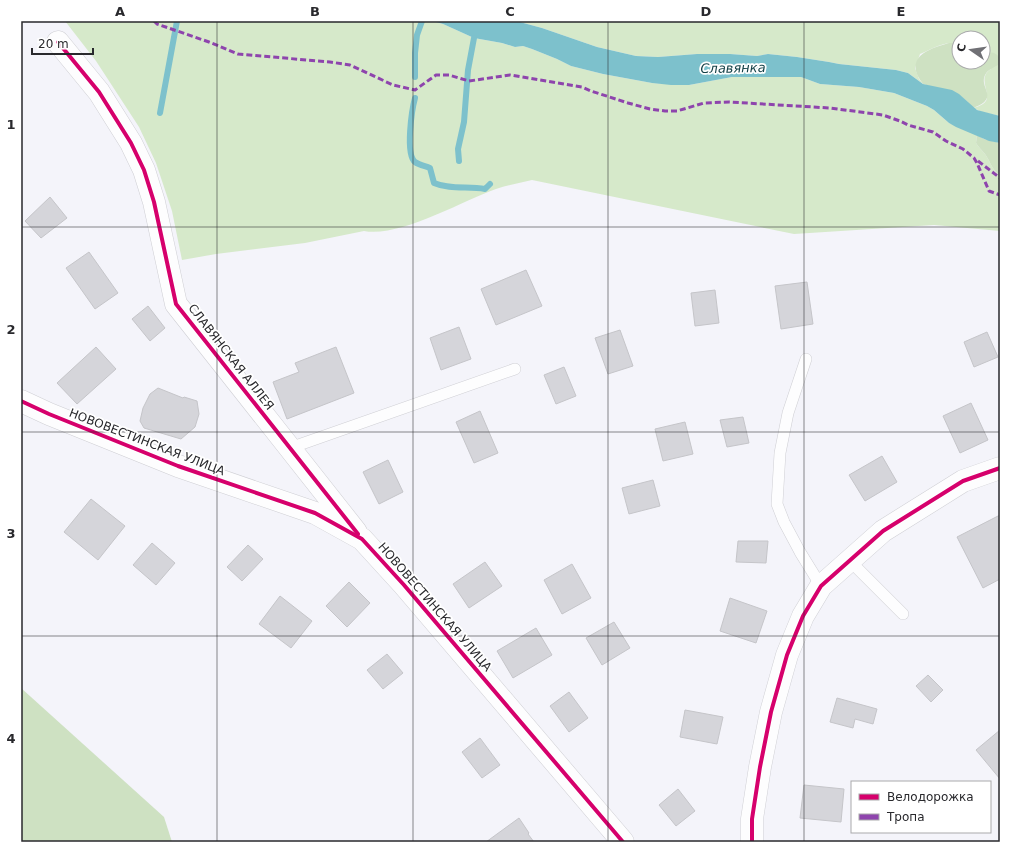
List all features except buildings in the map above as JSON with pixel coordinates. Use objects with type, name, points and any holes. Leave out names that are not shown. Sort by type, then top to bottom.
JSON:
[{"type":"street","name":"СЛАВЯНСКАЯ АЛЛЕЯ","points":[[58,42],[99,92],[131,144],[144,170],[154,202],[176,304],[362,539]]},
{"type":"street","name":"НОВОВЕСТИНСКАЯ УЛИЦА","points":[[21,401],[49,414],[178,466],[315,513],[362,539],[404,585],[623,842]]},
{"type":"street","points":[[752,842],[753,811],[771,712],[787,655],[803,616],[821,586],[883,531],[963,481],[1000,468]]},
{"type":"lane","points":[[806,359],[788,413],[780,453],[777,504],[787,528],[821,586]]},
{"type":"lane","points":[[290,448],[515,369]]},
{"type":"lane","points":[[849,560],[903,614]]},
{"type":"green space","points":[[65,21],[432,21],[443,24],[474,38],[515,47],[523,46],[571,66],[603,74],[652,83],[689,85],[732,77],[801,77],[820,84],[859,87],[894,93],[927,106],[949,123],[977,135],[976,143],[1000,176],[1000,231],[934,225],[794,234],[532,180],[496,189],[430,217],[395,229],[378,232],[364,231],[305,243],[216,254],[182,260],[172,211],[156,163],[139,127],[96,61]]},
{"type":"green space","points":[[516,21],[1000,21],[1000,116],[982,112],[973,108],[982,105],[986,101],[987,97],[985,78],[987,73],[991,70],[991,30],[951,30],[951,43],[934,47],[920,54],[915,68],[919,79],[923,84],[908,73],[896,70],[768,54],[757,56],[697,54],[658,57],[636,56],[597,47],[542,28]]},
{"type":"green space","points":[[951,43],[951,70],[989,70],[984,77],[987,96],[986,100],[982,104],[973,108],[967,101],[956,93],[923,84],[917,75],[917,61],[920,56],[933,48]]},
{"type":"green space","points":[[991,53],[995,53],[999,57],[998,65],[991,69]]},
{"type":"green space","points":[[977,135],[984,139],[1000,143],[1000,176],[976,143]]},
{"type":"green space","points":[[21,688],[164,817],[172,842],[21,842]]},
{"type":"water","name":"Славянка","points":[[432,21],[516,21],[542,28],[597,47],[636,56],[658,57],[697,54],[730,54],[757,56],[768,54],[896,70],[908,73],[923,84],[952,90],[959,94],[977,110],[1000,116],[1000,143],[989,141],[956,127],[927,106],[894,93],[859,87],[820,84],[801,77],[732,77],[689,85],[652,83],[603,74],[571,66],[523,46],[515,47],[474,38],[443,24]]},
{"type":"waterway","points":[[160,113],[177,21]]},
{"type":"waterway","points":[[415,77],[417,35],[422,21]]},
{"type":"waterway","points":[[459,161],[458,149],[464,122],[468,70],[474,38]]},
{"type":"waterway","points":[[415,98],[412,112],[410,141],[410,150],[415,162],[430,168],[434,183],[440,185],[485,189],[490,184]]},
{"type":"marked path","points":[[154,21],[157,24],[238,54],[350,65],[393,85],[415,90],[436,75],[449,75],[469,81],[510,75],[582,87],[628,103],[650,109],[665,111],[677,111],[704,103],[729,102],[830,108],[883,115],[908,125],[933,132],[946,141],[963,149],[974,158],[989,191],[1000,195]]},
{"type":"marked path","points":[[978,161],[1000,178]]},
{"type":"cycle path","points":[[58,42],[99,92],[131,143],[144,170],[154,202],[176,304],[358,534]]},
{"type":"cycle path","points":[[21,401],[49,414],[178,466],[315,513],[362,539],[404,585],[623,842]]},
{"type":"cycle path","points":[[752,842],[752,819],[760,767],[771,712],[787,655],[803,616],[821,586],[883,531],[963,481],[1000,468]]}]
